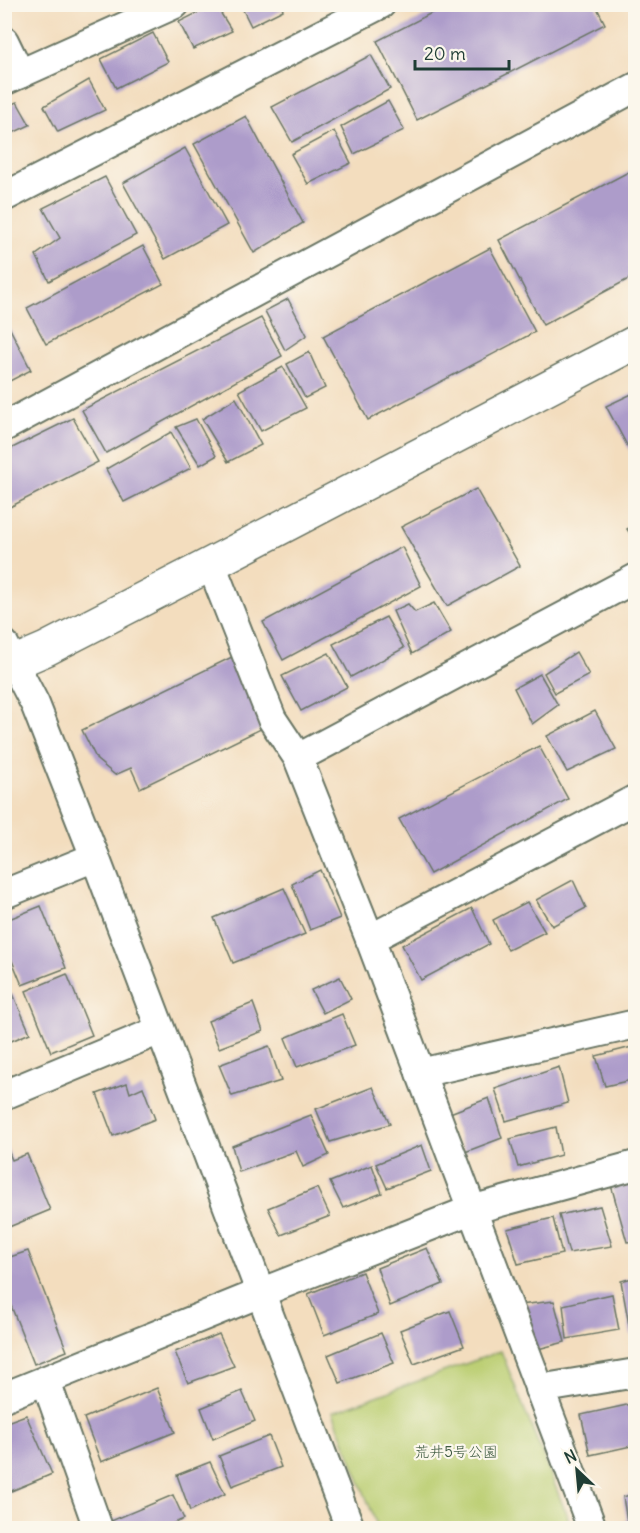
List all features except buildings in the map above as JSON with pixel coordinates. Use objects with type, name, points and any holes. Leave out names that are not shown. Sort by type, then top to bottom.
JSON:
[{"type":"street","points":[[4,41],[12,78],[144,11],[175,4]]},
{"type":"street","points":[[4,197],[381,4]]},
{"type":"street","points":[[4,427],[636,87]]},
{"type":"street","points":[[350,1528],[35,704],[8,658],[46,649],[636,342]]},
{"type":"street","points":[[211,564],[272,719],[298,758],[370,939],[592,1528]]},
{"type":"street","points":[[298,758],[636,578]]},
{"type":"street","points":[[370,939],[636,799]]},
{"type":"street","points":[[4,894],[95,858]]},
{"type":"street","points":[[420,1073],[636,1024]]},
{"type":"street","points":[[4,1095],[160,1029]]},
{"type":"street","points":[[4,1397],[471,1210],[636,1165]]},
{"type":"street","points":[[539,1389],[636,1373]]},
{"type":"street","points":[[46,1381],[98,1528]]},
{"type":"green space","name":"荒井5号公園","points":[[501,1351],[572,1528],[378,1528],[333,1412]]}]
